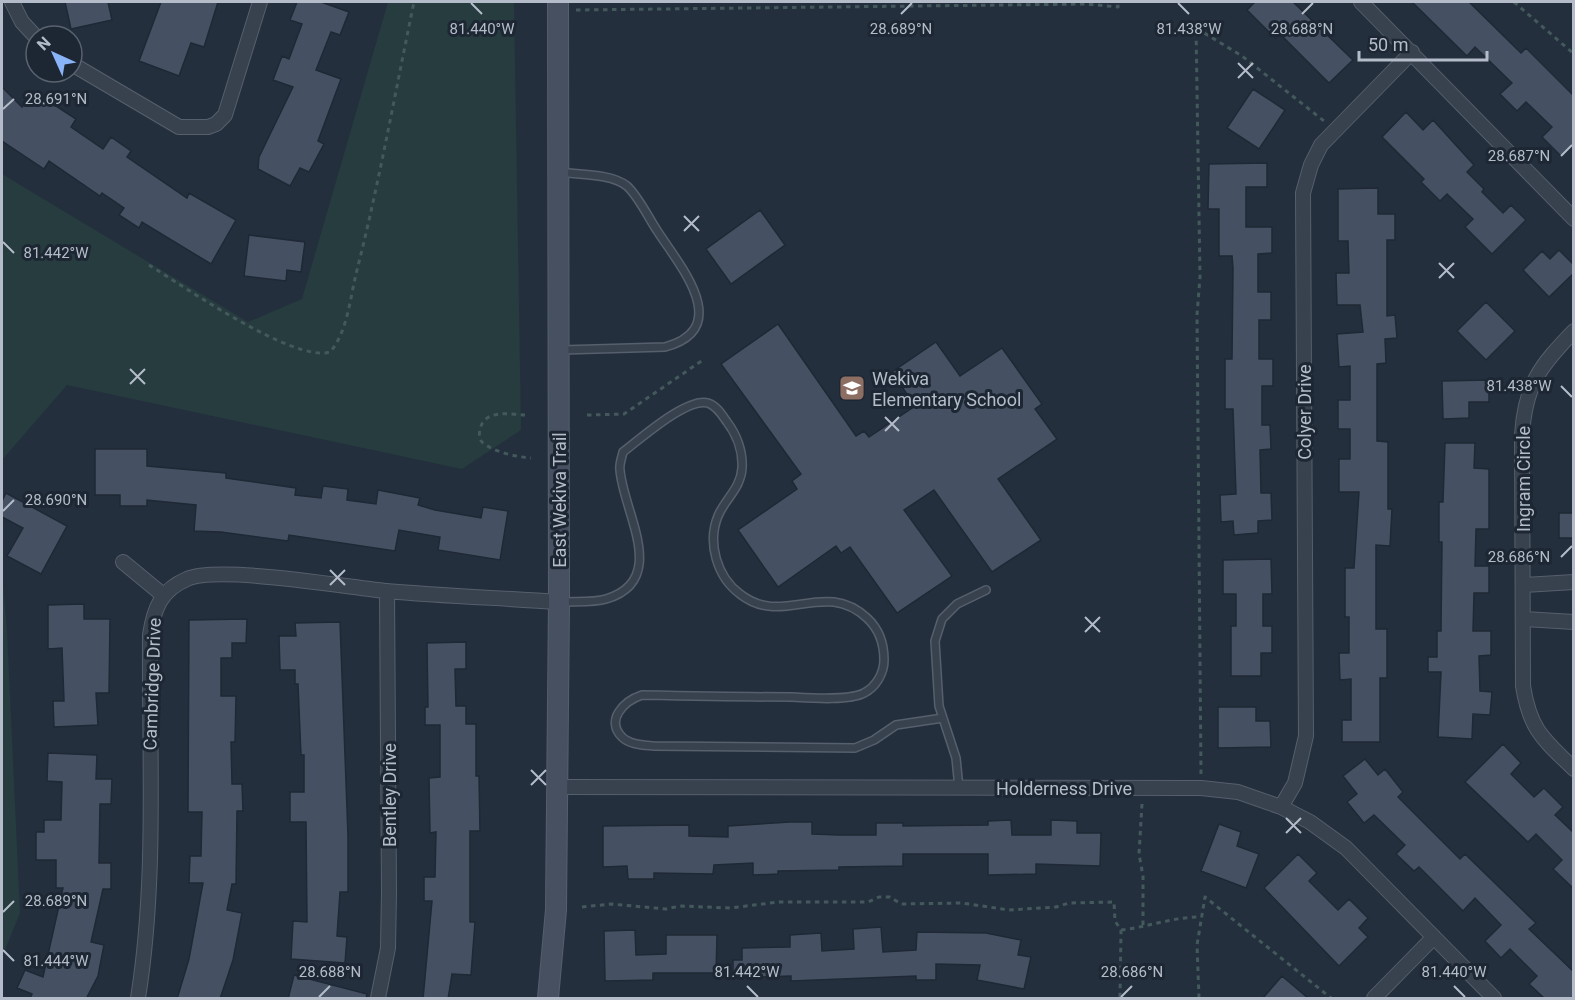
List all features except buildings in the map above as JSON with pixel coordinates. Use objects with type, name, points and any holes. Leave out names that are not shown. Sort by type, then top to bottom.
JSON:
[{"type":"street","points":[[12,2],[24,24]]},
{"type":"street","points":[[84,71],[179,128],[208,128],[225,115],[260,2]]},
{"type":"street","points":[[1361,2],[1574,219]]},
{"type":"street","name":"East Wekiva Trail","points":[[548,999],[556,910],[559,602],[558,6]]},
{"type":"street","name":"Colyer Drive","points":[[1281,807],[1295,783],[1306,736],[1303,193],[1311,165],[1321,145],[1334,129],[1412,52]]},
{"type":"street","name":"Ingram Circle","points":[[1574,330],[1540,370],[1524,403],[1522,435],[1523,686],[1531,722],[1543,739],[1574,770]]},
{"type":"street","points":[[123,562],[163,594]]},
{"type":"street","name":"Cambridge Drive","points":[[138,999],[146,953],[150,635],[153,611],[163,594],[188,578],[218,573],[387,591],[559,602]]},
{"type":"street","points":[[1524,585],[1574,582]]},
{"type":"street","name":"Bentley Drive","points":[[378,999],[388,948],[387,591]]},
{"type":"street","points":[[1524,619],[1574,622]]},
{"type":"street","name":"Holderness Drive","points":[[556,787],[1202,788],[1238,792],[1281,807],[1310,822],[1346,848],[1494,999]]},
{"type":"street","points":[[1374,999],[1434,937]]},
{"type":"lane","points":[[558,172],[609,179],[627,186],[689,281],[699,303],[697,322],[685,339],[676,344],[665,347],[559,350]]},
{"type":"lane","points":[[559,602],[604,600],[619,594],[633,583],[640,568],[640,552],[619,468],[623,452],[676,412],[692,404],[706,402],[715,406],[732,428],[742,452],[742,470],[734,495],[718,516],[714,547],[719,570],[739,594],[760,606],[781,608],[834,600],[853,609],[868,618],[879,634],[884,650],[884,665],[876,683],[863,694],[826,698],[642,695],[629,699],[617,712],[616,727],[622,738],[633,744],[654,746],[855,748],[874,740],[896,725],[943,718]]},
{"type":"lane","points":[[959,788],[956,758],[943,718],[937,689],[935,641],[942,619],[957,604],[986,590]]},
{"type":"path","points":[[149,265],[235,320],[314,353],[330,352],[337,345],[359,262],[389,133],[414,2]]},
{"type":"path","points":[[558,6],[1086,4],[1118,7],[1118,2]]},
{"type":"path","points":[[1514,2],[1574,54]]},
{"type":"path","points":[[1202,788],[1197,315],[1200,277],[1196,28],[1242,56],[1334,129]]},
{"type":"path","points":[[587,415],[624,414],[703,360]]},
{"type":"path","points":[[525,415],[507,414],[488,417],[483,422],[479,437],[482,442],[512,455],[531,458]]},
{"type":"path","points":[[1142,789],[1143,825],[1139,854],[1143,876],[1143,927]]},
{"type":"path","points":[[582,907],[611,904],[666,909],[680,906],[730,908],[780,902],[868,902],[879,897],[890,897],[901,904],[962,903],[1009,910],[1056,907],[1068,903],[1114,902],[1115,921],[1120,930],[1120,999]]},
{"type":"path","points":[[1199,999],[1197,945],[1205,897],[1331,999]]},
{"type":"path","points":[[1120,930],[1143,927],[1175,918],[1200,917]]},
{"type":"green space","points":[[388,2],[514,2],[521,430],[462,469],[67,385],[2,460],[2,174],[248,322],[302,299]]},
{"type":"green space","points":[[2,573],[7,631],[20,913],[2,957]]},
{"type":"place","name":"Wekiva Elementary School","points":[[852,388]]}]
